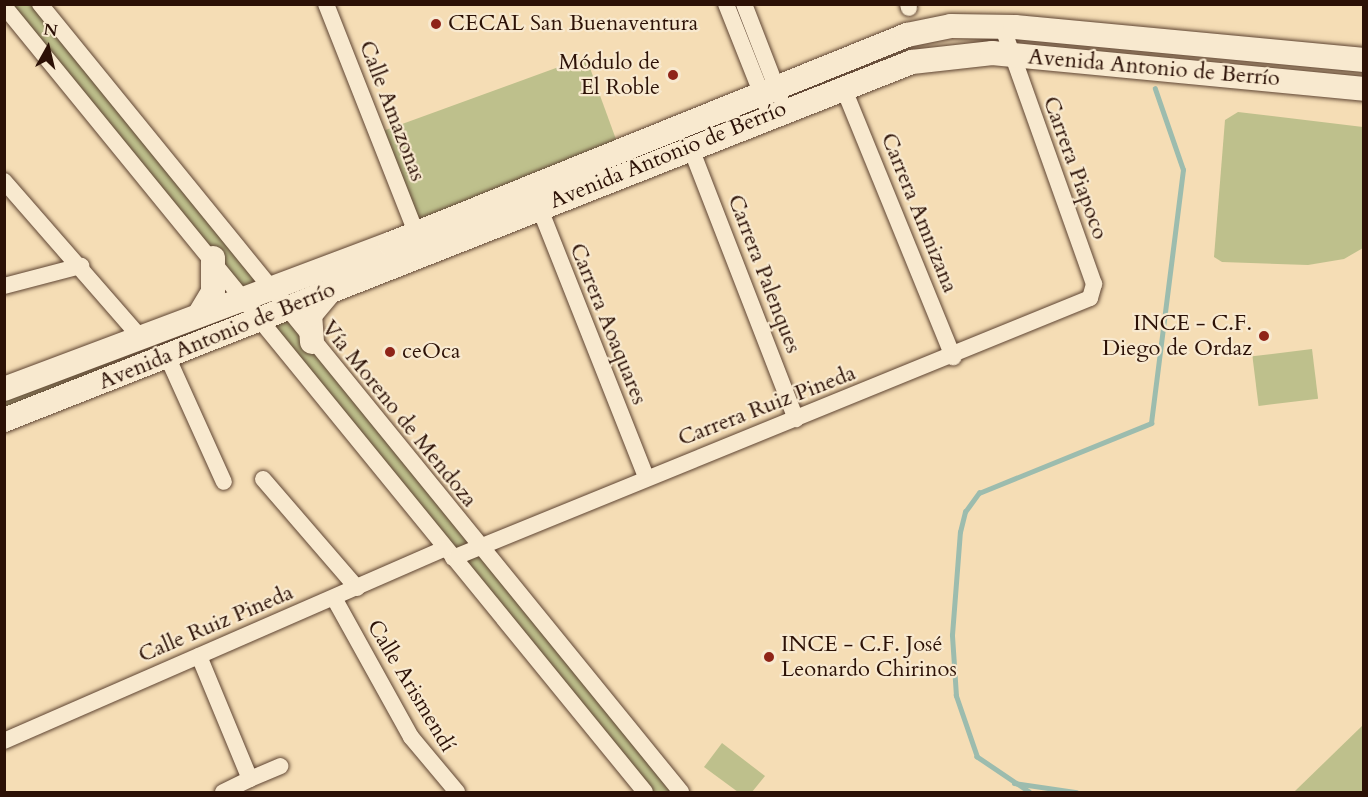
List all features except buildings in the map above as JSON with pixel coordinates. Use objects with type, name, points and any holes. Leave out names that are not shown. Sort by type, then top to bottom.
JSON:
[{"type":"street","name":"Calle Amazonas","points":[[326,4],[416,233]]},
{"type":"street","points":[[726,4],[777,112]]},
{"type":"street","points":[[744,4],[768,89]]},
{"type":"street","points":[[4,6],[213,258],[449,553],[645,792]]},
{"type":"street","points":[[22,28],[43,7]]},
{"type":"street","name":"Vía Moreno de Mendoza","points":[[43,7],[477,546],[681,792]]},
{"type":"street","name":"Avenida Antonio de Berrío","points":[[4,420],[330,291],[768,89],[907,34],[951,26],[1002,26],[1364,60]]},
{"type":"street","name":"Carrera Piapoco","points":[[1002,26],[1094,291]]},
{"type":"street","name":"Avenida Antonio de Berrío","points":[[4,389],[201,312],[416,233],[690,146],[843,87],[929,58],[1011,55],[1364,89]]},
{"type":"street","name":"Carrera Amnizana","points":[[843,87],[953,357]]},
{"type":"street","name":"Carrera Palenques","points":[[690,146],[796,419]]},
{"type":"street","points":[[4,181],[81,266],[139,336]]},
{"type":"street","name":"Carrera Aoaquares","points":[[535,196],[646,477]]},
{"type":"street","points":[[201,312],[213,292],[213,258]]},
{"type":"street","points":[[4,286],[81,266]]},
{"type":"street","points":[[312,342],[310,315],[330,291]]},
{"type":"street","name":"Carrera Ruiz Pineda","points":[[449,553],[477,546],[1063,313],[1094,291]]},
{"type":"street","points":[[167,356],[224,482]]},
{"type":"street","points":[[263,479],[357,588]]},
{"type":"street","name":"Calle Ruiz Pineda","points":[[4,741],[357,588],[449,553]]},
{"type":"street","name":"Calle Arismendí","points":[[334,598],[411,738],[457,792]]},
{"type":"street","points":[[199,656],[250,778]]},
{"type":"street","points":[[223,792],[280,766]]},
{"type":"green space","points":[[5,5],[40,5],[269,288],[244,297],[260,318],[5,420],[5,389],[243,297]]},
{"type":"green space","points":[[586,57],[620,150],[411,226],[377,133]]},
{"type":"green space","points":[[1238,112],[1363,127],[1363,248],[1344,259],[1308,265],[1222,262],[1214,257],[1225,120]]},
{"type":"green space","points":[[285,310],[681,792],[645,792],[263,319]]},
{"type":"green space","points":[[1312,349],[1318,399],[1259,406],[1252,356]]},
{"type":"green space","points":[[1363,725],[1363,792],[1294,792]]},
{"type":"green space","points":[[722,743],[765,776],[752,792],[738,792],[704,767]]},
{"type":"waterway","points":[[1029,792],[977,757],[956,696],[952,635],[960,532],[965,512],[979,493],[1151,423],[1183,170],[1155,89]]},
{"type":"waterway","points":[[1014,783],[1076,792]]},
{"type":"place","name":"CECAL San Buenaventura","points":[[436,24]]},
{"type":"place","name":"Módulo de El Roble","points":[[673,75]]},
{"type":"place","name":"INCE - C.F. Diego de Ordaz","points":[[1264,336]]},
{"type":"place","name":"ceOca","points":[[390,352]]},
{"type":"place","name":"INCE - C.F. José Leonardo Chirinos","points":[[769,657]]}]
